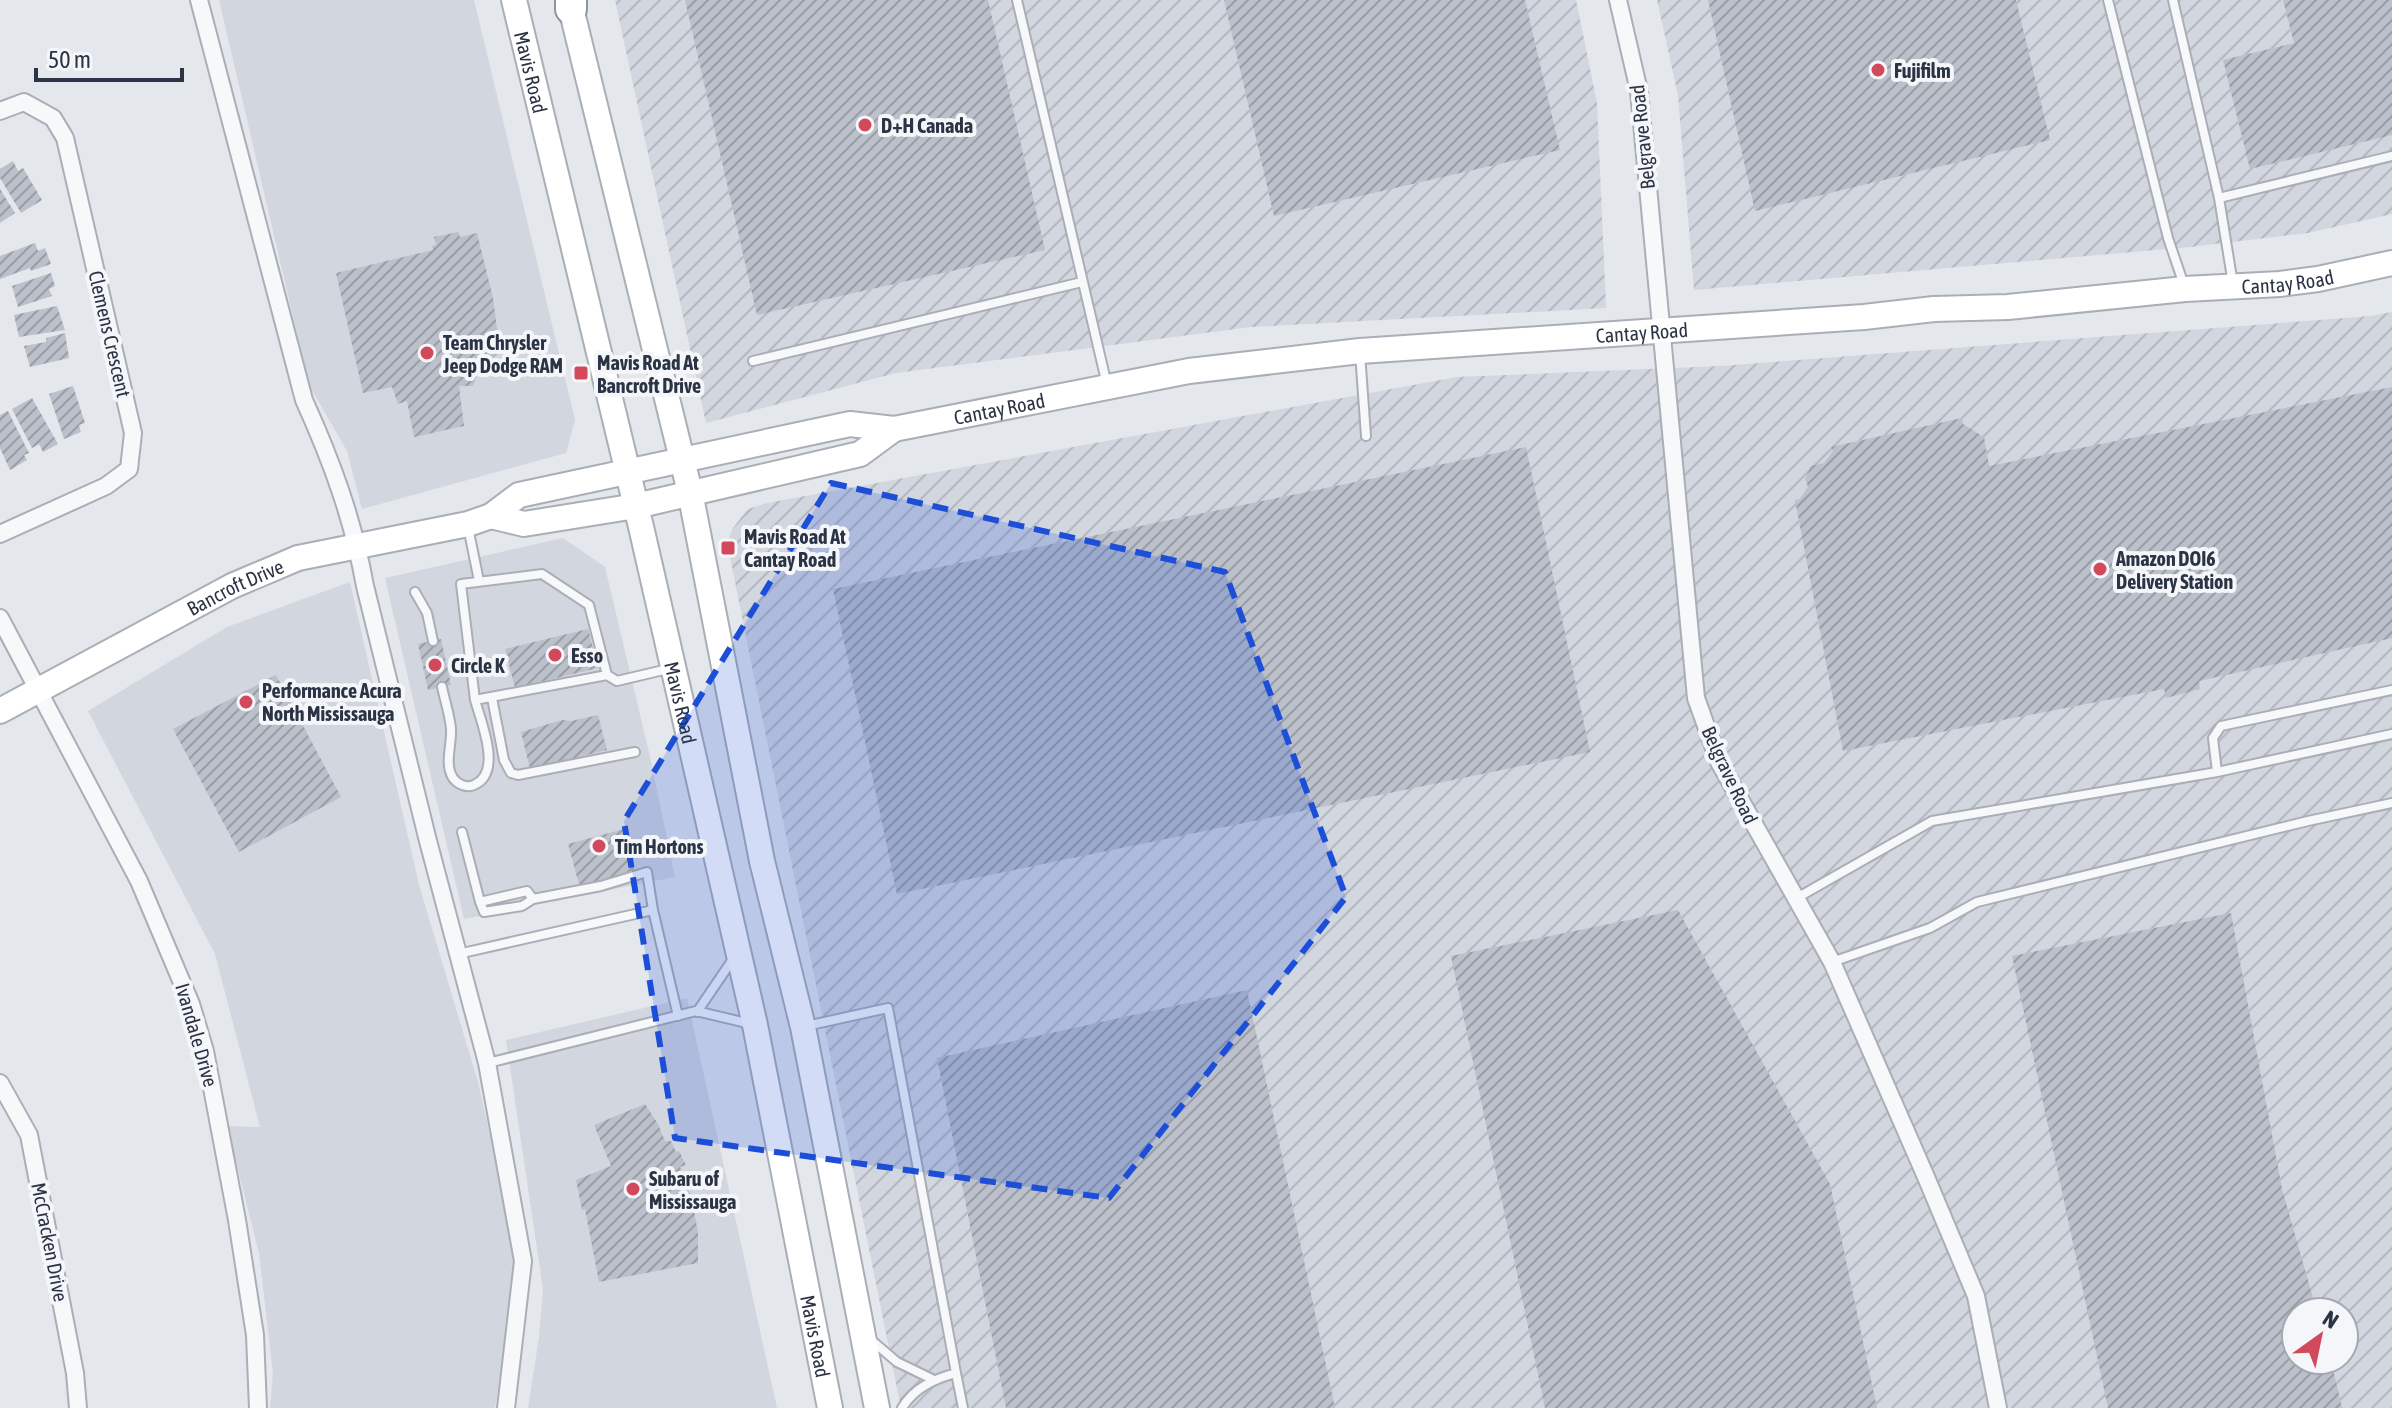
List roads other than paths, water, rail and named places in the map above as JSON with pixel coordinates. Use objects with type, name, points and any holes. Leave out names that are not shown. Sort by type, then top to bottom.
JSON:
[{"type":"street","points":[[199,0],[304,400],[332,461],[359,545],[365,586],[487,1063],[523,1261],[506,1408]]},
{"type":"street","name":"Mavis Road","points":[[514,0],[636,506],[755,1025],[830,1408]]},
{"type":"street","name":"Belgrave Road","points":[[1618,0],[1639,91],[1696,698],[1719,762],[1832,962],[1976,1296],[1998,1408]]},
{"type":"street","points":[[571,3],[690,492],[762,861],[803,1027],[877,1408]]},
{"type":"street","name":"Clemens Crescent","points":[[0,111],[24,102],[53,118],[65,138],[133,433],[129,469],[106,486],[0,534]]},
{"type":"street","name":"Cantay Road","points":[[628,472],[850,424],[894,429],[1189,371],[1360,351],[1934,309],[2008,307],[2318,279],[2392,263]]},
{"type":"street","name":"Cantay Road","points":[[636,506],[860,454],[894,429]]},
{"type":"street","name":"Bancroft Drive","points":[[0,711],[232,586],[298,558],[468,524],[491,516],[519,495],[628,472]]},
{"type":"street","name":"Bancroft Drive","points":[[491,516],[524,524],[636,506]]},
{"type":"street","name":"Ivandale Drive","points":[[0,618],[139,881],[191,1004],[205,1051],[237,1220],[255,1335],[258,1408]]},
{"type":"street","name":"McCracken Drive","points":[[0,1083],[29,1135],[75,1373],[78,1408]]},
{"type":"lane","points":[[1017,0],[1107,387]]},
{"type":"lane","points":[[2108,0],[2168,238],[2185,289]]},
{"type":"lane","points":[[2173,0],[2219,198],[2233,286]]},
{"type":"lane","points":[[2219,198],[2392,156]]},
{"type":"lane","points":[[753,361],[1082,282]]},
{"type":"lane","points":[[1360,351],[1366,436]]},
{"type":"lane","points":[[468,524],[479,581]]},
{"type":"lane","points":[[442,687],[451,730],[448,754],[451,776],[461,785],[471,787],[480,782],[489,769],[489,753],[475,700],[461,584],[542,574],[589,605],[607,675]]},
{"type":"lane","points":[[415,592],[427,613],[433,641]]},
{"type":"lane","points":[[475,700],[607,675],[617,681],[673,667]]},
{"type":"lane","points":[[2217,772],[2213,738],[2221,726],[2392,690]]},
{"type":"lane","points":[[492,698],[504,760],[511,773],[518,775],[635,752]]},
{"type":"lane","points":[[1795,899],[1932,821],[2217,772],[2392,734]]},
{"type":"lane","points":[[1832,962],[1930,928],[1977,902],[2392,803]]},
{"type":"lane","points":[[462,832],[480,902],[527,891],[533,899],[601,886],[647,872],[678,1016]]},
{"type":"lane","points":[[458,954],[653,910]]},
{"type":"lane","points":[[697,1012],[738,951]]},
{"type":"lane","points":[[803,1027],[888,1008],[963,1408]]},
{"type":"lane","points":[[487,1063],[697,1012],[755,1025]]},
{"type":"lane","points":[[863,1333],[897,1362],[932,1379]]},
{"type":"lane","points":[[902,1408],[932,1379],[956,1373]]},
{"type":"place","name":"Fujifilm","points":[[1878,70]]},
{"type":"place","name":"D+H Canada","points":[[865,125]]},
{"type":"place","name":"Team Chrysler Jeep Dodge RAM","points":[[427,353]]},
{"type":"place","name":"Mavis Road At Bancroft Drive","points":[[581,373]]},
{"type":"place","name":"Mavis Road At Cantay Road","points":[[728,548]]},
{"type":"place","name":"Amazon DOI6 Delivery Station","points":[[2100,569]]},
{"type":"place","name":"Esso","points":[[555,655]]},
{"type":"place","name":"Circle K","points":[[435,665]]},
{"type":"place","name":"Performance Acura North Mississauga","points":[[246,702]]},
{"type":"place","name":"Tim Hortons","points":[[599,846]]},
{"type":"place","name":"Subaru of Mississauga","points":[[633,1189]]}]
